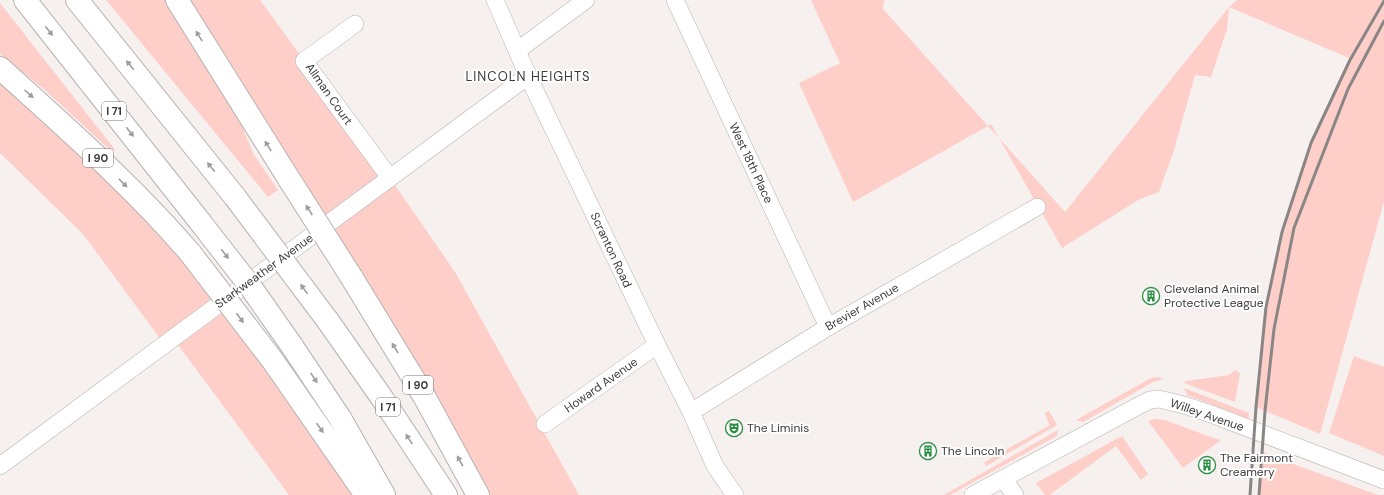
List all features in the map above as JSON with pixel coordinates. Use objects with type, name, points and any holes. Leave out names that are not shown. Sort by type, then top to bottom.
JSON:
[{"type":"highway","name":"I 71","points":[[25,0],[201,223],[292,346],[340,418],[384,495]]},
{"type":"highway","name":"I 71","points":[[78,0],[235,197],[328,321],[382,398],[446,495]]},
{"type":"highway","name":"I 90","points":[[177,0],[352,278],[424,396],[478,495]]},
{"type":"highway","name":"I 90","points":[[0,68],[86,146],[158,218],[191,254],[273,361],[366,495]]},
{"type":"street","name":"Scranton Road","points":[[495,0],[528,76],[656,345],[691,412],[714,466],[735,495]]},
{"type":"street","points":[[518,50],[586,0]]},
{"type":"street","name":"West 18th Place","points":[[675,0],[828,327]]},
{"type":"street","name":"Allman Court","points":[[355,24],[304,62],[390,178]]},
{"type":"street","name":"Starkweather Avenue","points":[[0,466],[528,76]]},
{"type":"street","name":"Brevier Avenue","points":[[691,412],[828,327],[1037,206]]},
{"type":"street","name":"Howard Avenue","points":[[545,424],[656,345]]},
{"type":"street","name":"Willey Avenue","points":[[973,495],[1138,406],[1150,400],[1158,399],[1174,402],[1211,414],[1384,480]]},
{"type":"street","points":[[1003,478],[1015,495]]},
{"type":"shaded area","points":[[106,0],[165,0],[241,124],[254,155],[278,190],[268,197]]},
{"type":"shaded area","points":[[177,0],[260,0],[390,178],[455,272],[579,495],[478,495]]},
{"type":"shaded area","points":[[811,0],[884,0],[883,9],[988,126],[853,202],[799,83],[840,63]]},
{"type":"shaded area","points":[[1237,0],[1384,0],[1384,201],[1320,434],[1256,407],[1266,307],[1282,232],[1311,143],[1349,58],[1229,7]]},
{"type":"shaded area","points":[[0,3],[116,151],[109,149],[46,91],[0,54]]},
{"type":"shaded area","points":[[1229,7],[1227,29],[1211,77],[1195,75],[1174,150],[1159,192],[1138,200],[1062,248],[999,138],[1065,212]]},
{"type":"shaded area","points":[[0,68],[158,218],[366,495],[289,495],[173,338],[164,344],[83,234],[0,153]]},
{"type":"shaded area","points":[[991,124],[999,138],[988,126]]},
{"type":"shaded area","points":[[1354,356],[1384,367],[1384,456],[1329,433]]},
{"type":"shaded area","points":[[1235,370],[1240,373],[1235,402],[1184,383],[1186,381],[1229,375]]},
{"type":"shaded area","points":[[1159,377],[1163,379],[1153,382],[1083,422],[1076,420],[1151,378]]},
{"type":"shaded area","points":[[1184,388],[1249,413],[1249,419],[1187,395]]},
{"type":"shaded area","points":[[1049,411],[1057,425],[986,466],[984,462],[1050,425],[1045,414]]},
{"type":"shaded area","points":[[1155,419],[1165,420],[1221,440],[1183,468],[1148,421]]},
{"type":"shaded area","points":[[1058,430],[1057,436],[950,495],[944,495]]},
{"type":"shaded area","points":[[1122,436],[1148,474],[1141,480],[1116,446],[1051,495],[1045,495],[1036,483]]},
{"type":"shaded area","points":[[1262,451],[1277,458],[1378,495],[1259,495]]},
{"type":"railway","points":[[1250,495],[1256,407],[1266,307],[1282,232],[1311,143],[1350,60],[1384,1]]},
{"type":"railway","points":[[1259,495],[1265,411],[1274,329],[1294,228],[1348,89],[1384,21]]},
{"type":"place","name":"Cleveland Animal Protective League","points":[[1151,296]]},
{"type":"place","name":"The Liminis","points":[[734,428]]},
{"type":"place","name":"The Lincoln","points":[[928,451]]},
{"type":"place","name":"The Fairmont Creamery","points":[[1207,465]]},
{"type":"district","name":"LINCOLN HEIGHTS","points":[[528,76]]}]
